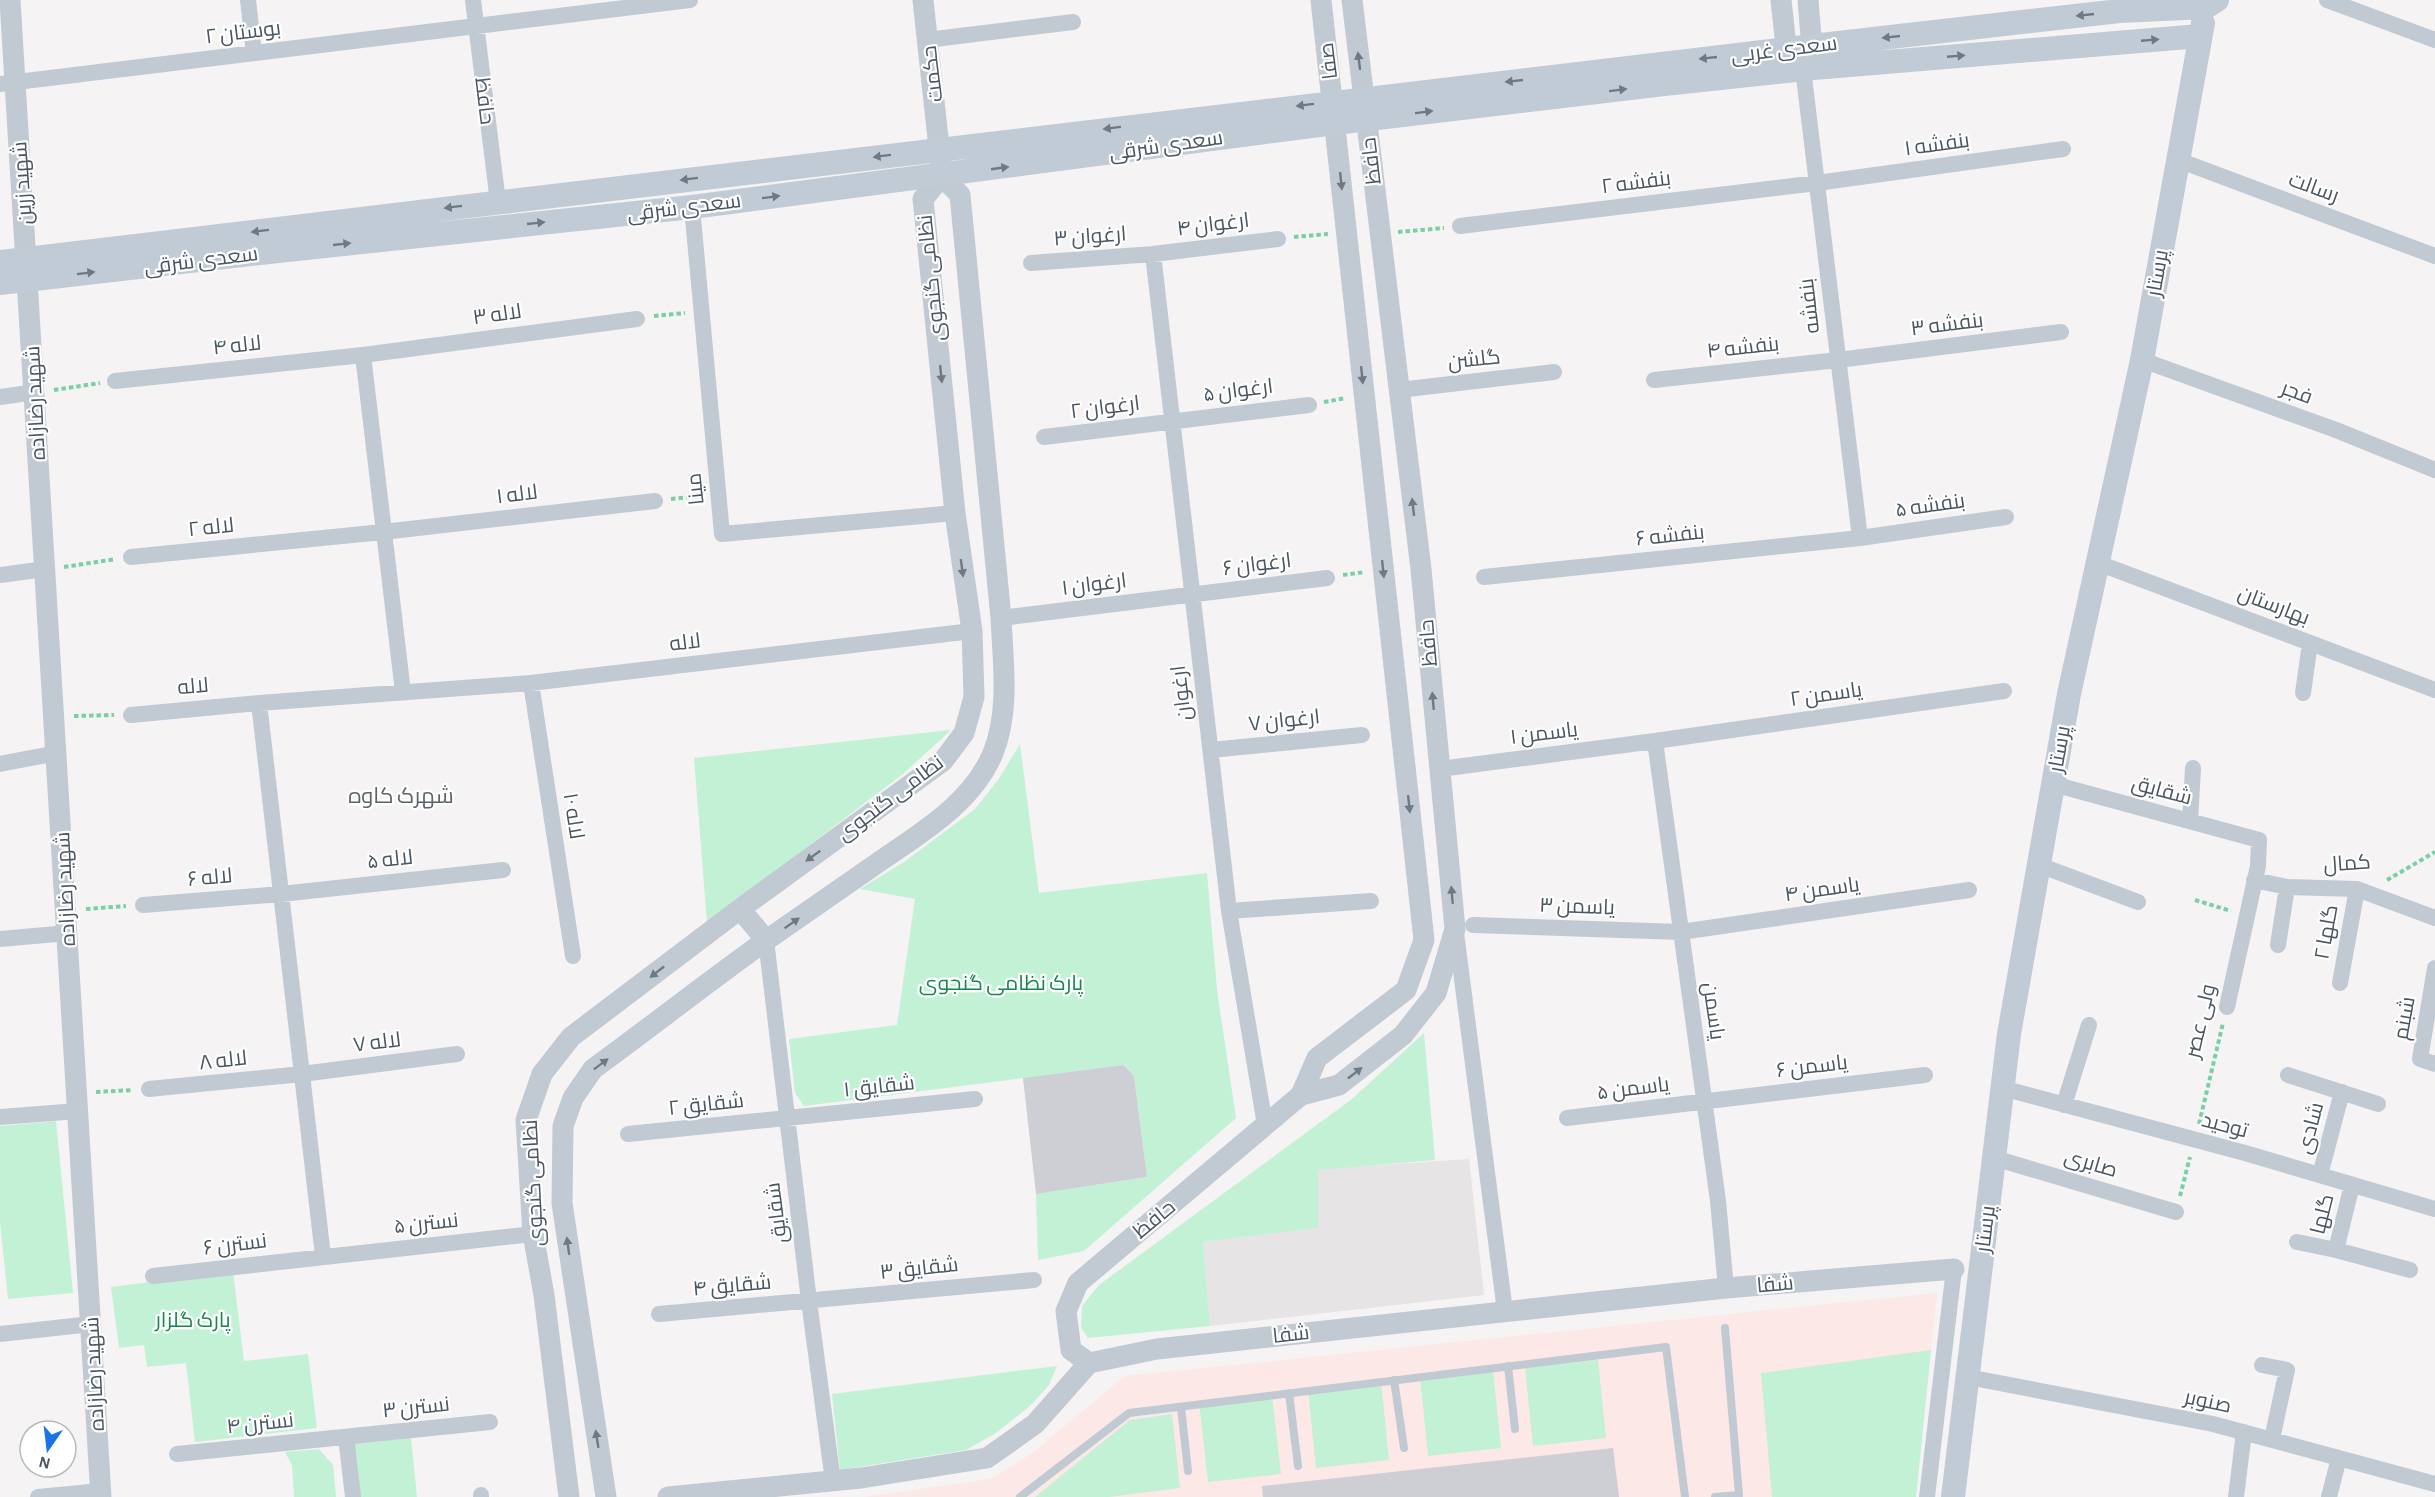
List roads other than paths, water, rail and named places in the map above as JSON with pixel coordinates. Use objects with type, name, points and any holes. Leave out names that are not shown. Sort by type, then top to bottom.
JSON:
[{"type":"main road","name":"سعدی غربی","points":[[1801,61],[2119,6],[2209,2]]},
{"type":"main road","name":"پرستار","points":[[1953,1497],[2009,1034],[2069,694],[2142,360],[2200,36],[2209,2]]},
{"type":"main road","name":"سعدی غربی","points":[[1365,109],[1801,61],[2200,36]]},
{"type":"main road","name":"سعدی شرقی","points":[[0,283],[27,269],[498,202],[940,149],[1365,109]]},
{"type":"main road","name":"سعدی شرقی","points":[[0,262],[27,269],[278,250],[692,207],[942,176],[1334,112]]},
{"type":"street","name":"شهید زرین","points":[[10,0],[8,83],[27,269]]},
{"type":"street","points":[[248,0],[254,53]]},
{"type":"street","name":"حافظ","points":[[472,0],[498,202]]},
{"type":"street","name":"بوستان ۲","points":[[8,83],[690,0]]},
{"type":"street","name":"حکمت","points":[[923,0],[942,176]]},
{"type":"street","name":"صفا","points":[[1321,0],[1334,112]]},
{"type":"street","name":"صفا","points":[[1352,0],[1365,109]]},
{"type":"street","points":[[1781,0],[1801,61]]},
{"type":"street","points":[[1801,61],[1808,0]]},
{"type":"street","points":[[2327,0],[2435,40]]},
{"type":"street","points":[[927,40],[1073,22]]},
{"type":"street","name":"بنفشه","points":[[1801,61],[1860,538]]},
{"type":"street","name":"حافظ","points":[[1089,1363],[1071,1350],[1066,1311],[1078,1283],[1301,1095],[1339,1085],[1403,1035],[1436,993],[1464,927],[1440,769],[1421,569],[1365,109]]},
{"type":"street","name":"حافظ","points":[[1301,1095],[1317,1058],[1406,990],[1424,940],[1334,112]]},
{"type":"street","name":"بنفشه ۱","points":[[1817,183],[2063,149]]},
{"type":"street","name":"رسالت","points":[[2178,160],[2435,256]]},
{"type":"street","name":"نظامی گنجوی","points":[[569,1497],[533,1234],[526,1120],[542,1074],[571,1037],[943,761],[964,733],[974,697],[972,631],[955,513],[923,199],[942,176],[960,195],[1001,618],[1004,681],[1002,718],[993,753],[976,782],[958,804],[766,940],[593,1070],[573,1098],[563,1126],[562,1203],[606,1497]]},
{"type":"street","name":"بنفشه ۲","points":[[1460,226],[1817,183]]},
{"type":"street","name":"مینا","points":[[692,207],[722,534],[955,513]]},
{"type":"street","name":"ارغوان ۴","points":[[1153,254],[1278,239]]},
{"type":"street","name":"ارغوان ۳","points":[[1031,263],[1153,254]]},
{"type":"street","name":"ارغوان","points":[[1153,254],[1229,911],[1265,1125]]},
{"type":"street","name":"شهید رضازاده","points":[[27,269],[101,1494]]},
{"type":"street","name":"لاله ۳","points":[[363,355],[637,318]]},
{"type":"street","name":"بنفشه ۳","points":[[1838,360],[2061,332]]},
{"type":"street","points":[[363,355],[403,692]]},
{"type":"street","name":"لاله ۴","points":[[115,381],[363,355]]},
{"type":"street","name":"بنفشه ۴","points":[[1654,380],[1838,360]]},
{"type":"street","name":"فجر","points":[[2142,360],[2336,430],[2435,470]]},
{"type":"street","name":"گلشن","points":[[1399,390],[1554,372]]},
{"type":"street","points":[[0,397],[35,392]]},
{"type":"street","name":"ارغوان ۵","points":[[1173,421],[1309,405]]},
{"type":"street","name":"ارغوان ۲","points":[[1044,437],[1173,421]]},
{"type":"street","name":"لاله ۱","points":[[383,532],[655,501]]},
{"type":"street","name":"بنفشه ۵","points":[[1860,538],[2006,517]]},
{"type":"street","name":"لاله ۲","points":[[131,557],[383,532]]},
{"type":"street","name":"بنفشه ۶","points":[[1484,577],[1860,538]]},
{"type":"street","name":"بهارستان","points":[[2098,563],[2435,690]]},
{"type":"street","points":[[0,575],[45,569]]},
{"type":"street","name":"ارغوان ۶","points":[[1192,594],[1327,578]]},
{"type":"street","name":"ارغوان ۱","points":[[1001,618],[1192,594]]},
{"type":"street","name":"لاله","points":[[131,715],[531,683],[972,631]]},
{"type":"street","points":[[2303,693],[2310,643]]},
{"type":"street","name":"لاله ۱۰","points":[[531,683],[573,956]]},
{"type":"street","name":"یاسمن ۲","points":[[1654,741],[2004,691]]},
{"type":"street","points":[[259,703],[323,1256]]},
{"type":"street","name":"ارغوان ۷","points":[[1211,750],[1362,735]]},
{"type":"street","name":"یاسمن ۱","points":[[1440,769],[1654,741]]},
{"type":"street","name":"یاسمن","points":[[1654,741],[1718,1201],[1726,1288]]},
{"type":"street","points":[[0,764],[57,753]]},
{"type":"street","points":[[2190,821],[2193,768]]},
{"type":"street","points":[[1406,778],[1440,769]]},
{"type":"street","name":"شقایق","points":[[2053,784],[2259,840]]},
{"type":"street","name":"ولی عصر","points":[[2227,1007],[2258,866],[2259,840]]},
{"type":"street","points":[[2039,865],[2138,902]]},
{"type":"street","name":"لاله ۵","points":[[281,894],[503,870]]},
{"type":"street","name":"کمال","points":[[2254,880],[2287,887],[2357,889]]},
{"type":"street","points":[[2278,945],[2287,887]]},
{"type":"street","points":[[2357,889],[2435,918]]},
{"type":"street","name":"گلها ۲","points":[[2340,983],[2357,889]]},
{"type":"street","name":"یاسمن ۴","points":[[1681,932],[1969,890]]},
{"type":"street","name":"لاله ۶","points":[[143,905],[281,894]]},
{"type":"street","points":[[1229,911],[1371,901]]},
{"type":"street","points":[[741,909],[766,940]]},
{"type":"street","points":[[1464,927],[1505,1311]]},
{"type":"street","name":"یاسمن ۳","points":[[1464,927],[1681,932]]},
{"type":"street","points":[[0,939],[68,933]]},
{"type":"street","name":"شقایق","points":[[766,940],[833,1481]]},
{"type":"street","name":"شبنم","points":[[2435,968],[2420,1059],[2435,1064]]},
{"type":"street","points":[[2064,1105],[2089,1025]]},
{"type":"street","name":"لاله ۷","points":[[302,1074],[457,1054]]},
{"type":"street","name":"لاله ۸","points":[[149,1089],[302,1074]]},
{"type":"street","name":"یاسمن ۶","points":[[1704,1101],[1925,1075]]},
{"type":"street","points":[[2288,1075],[2378,1104]]},
{"type":"street","name":"توحید","points":[[2002,1088],[2195,1140],[2435,1209]]},
{"type":"street","name":"شادی","points":[[2320,1175],[2342,1092]]},
{"type":"street","name":"شقایق ۱","points":[[788,1118],[975,1099]]},
{"type":"street","name":"یاسمن ۵","points":[[1567,1118],[1704,1101]]},
{"type":"street","points":[[0,1117],[78,1102]]},
{"type":"street","name":"شقایق ۲","points":[[628,1134],[788,1118]]},
{"type":"street","name":"صابری","points":[[1994,1158],[2176,1212]]},
{"type":"street","name":"گلها","points":[[2297,1242],[2336,1250],[2352,1185]]},
{"type":"street","name":"نسترن ۵","points":[[323,1256],[533,1234]]},
{"type":"street","points":[[2336,1250],[2410,1270]]},
{"type":"street","name":"نسترن ۶","points":[[153,1276],[323,1256]]},
{"type":"street","points":[[1927,1497],[1954,1269]]},
{"type":"street","name":"شفا","points":[[1089,1363],[1157,1348],[1726,1288],[1954,1269]]},
{"type":"street","name":"شقایق ۳","points":[[809,1301],[1034,1280]]},
{"type":"street","name":"شقایق ۴","points":[[659,1314],[809,1301]]},
{"type":"street","points":[[0,1334],[91,1324]]},
{"type":"street","points":[[552,1361],[585,1356]]},
{"type":"street","points":[[668,1497],[833,1481],[960,1464],[987,1458],[1035,1424],[1089,1363]]},
{"type":"street","points":[[2262,1365],[2287,1370],[2272,1440]]},
{"type":"street","name":"صنوبر","points":[[1968,1377],[2213,1424],[2435,1484]]},
{"type":"street","name":"نسترن ۳","points":[[346,1437],[490,1422]]},
{"type":"street","points":[[2236,1497],[2244,1432]]},
{"type":"street","points":[[346,1437],[353,1497]]},
{"type":"street","name":"نسترن ۴","points":[[177,1454],[346,1437]]},
{"type":"street","points":[[2329,1497],[2339,1458]]},
{"type":"street","points":[[38,1497],[101,1494]]},
{"type":"lane","points":[[1715,1497],[1739,1495],[1725,1328]]},
{"type":"lane","points":[[1020,1497],[1130,1413],[1666,1347],[1684,1497]]},
{"type":"lane","points":[[1508,1366],[1515,1429]]},
{"type":"lane","points":[[1394,1380],[1404,1448]]},
{"type":"lane","points":[[1289,1393],[1298,1466]]},
{"type":"lane","points":[[1181,1407],[1188,1471]]},
{"type":"district","name":"شهرک کاوه","points":[[401,795]]},
{"type":"park label","name":"پارک نظامی گنجوی","points":[[1001,983]]},
{"type":"park label","name":"پارک گلزار","points":[[193,1320]]}]
